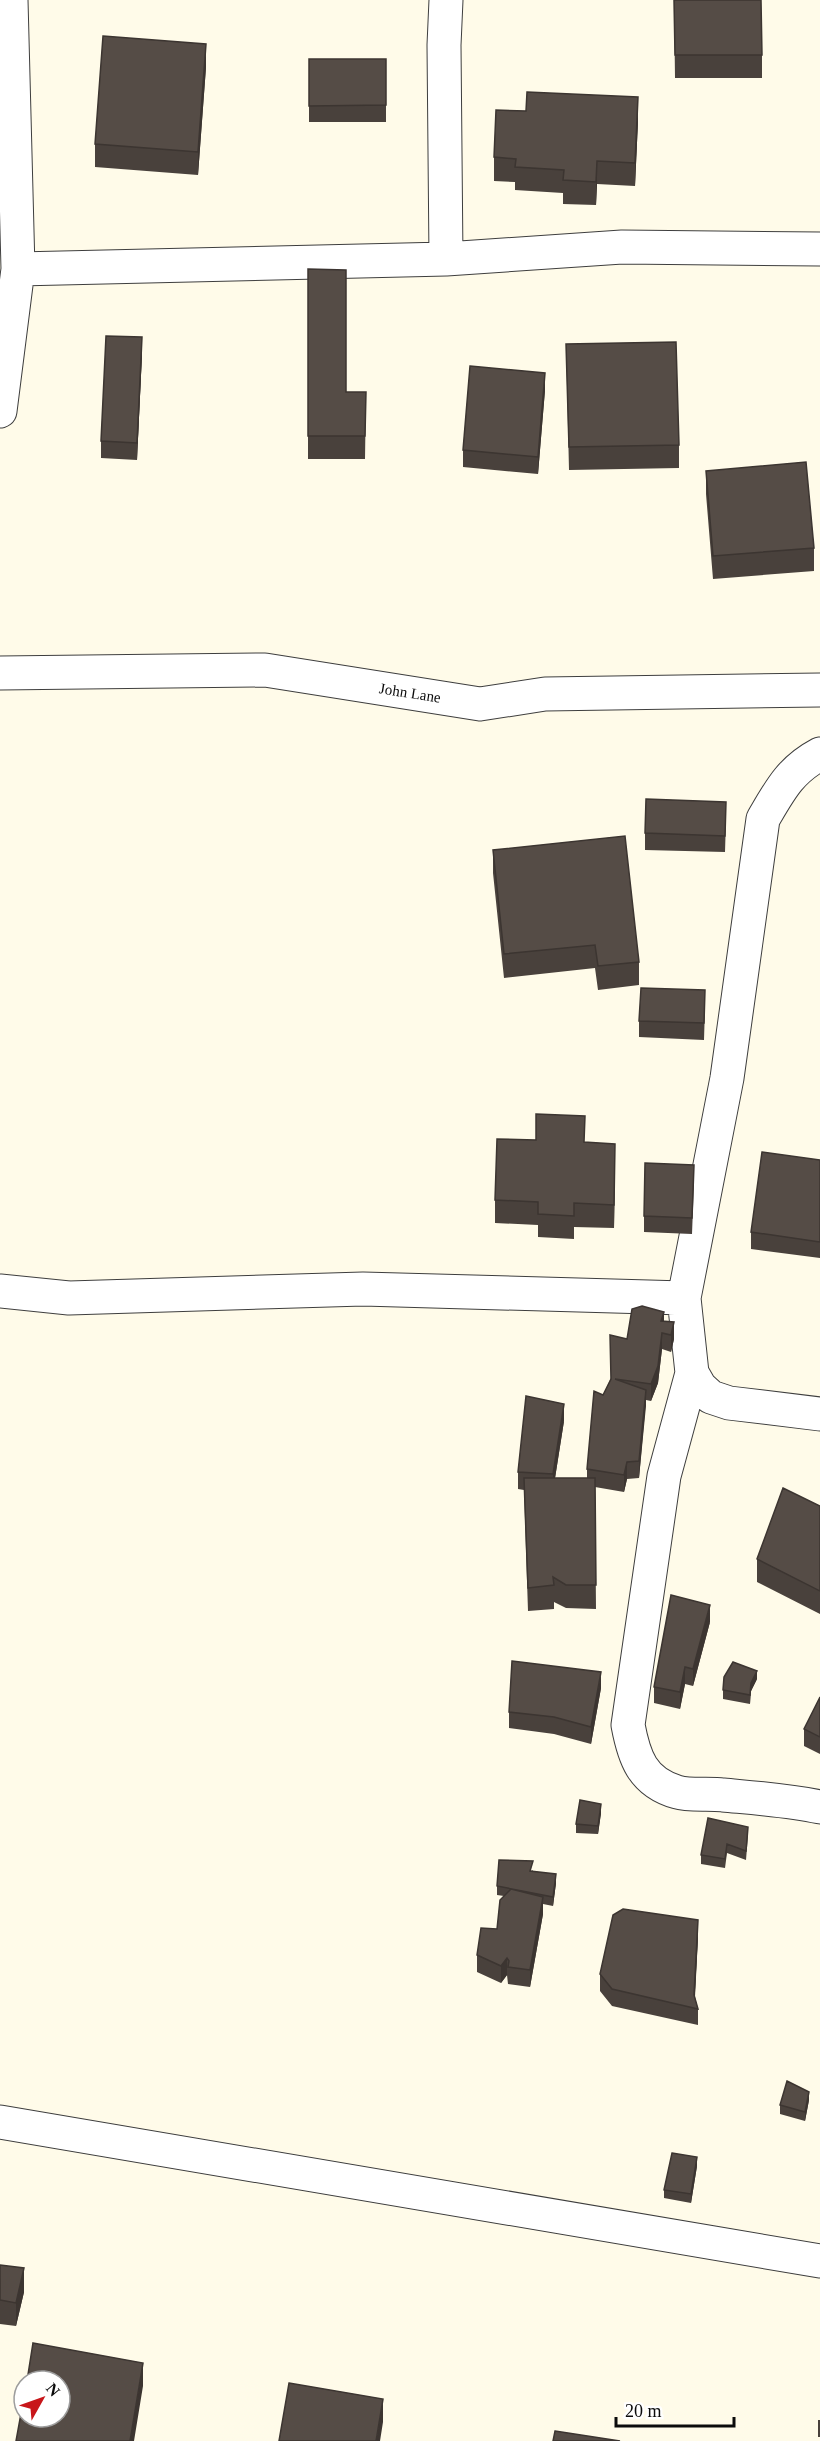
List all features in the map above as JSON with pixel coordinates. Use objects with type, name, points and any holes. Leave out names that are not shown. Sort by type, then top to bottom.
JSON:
[{"type":"street","points":[[0,411],[18,269],[10,35],[11,0]]},
{"type":"street","points":[[446,0],[444,45],[446,259]]},
{"type":"street","points":[[18,269],[446,259],[622,248],[820,249]]},
{"type":"street","name":"John Lane","points":[[0,673],[265,670],[480,704],[545,694],[820,690]]},
{"type":"street","points":[[820,754],[802,764],[781,788],[763,819],[727,1078],[684,1299],[692,1373],[664,1476],[628,1725],[633,1752],[641,1767],[658,1783],[678,1793],[760,1798],[820,1807]]},
{"type":"street","points":[[0,1291],[69,1298],[363,1289],[684,1299]]},
{"type":"street","points":[[692,1373],[700,1387],[711,1396],[729,1403],[820,1414]]},
{"type":"street","points":[[0,2122],[820,2261]]},
{"type":"building","points":[[674,0],[761,0],[762,55],[675,55]]},
{"type":"building","points":[[103,36],[206,44],[198,152],[95,144]]},
{"type":"building","points":[[309,59],[386,59],[386,105],[309,106]]},
{"type":"building","points":[[527,92],[638,97],[635,163],[597,161],[596,182],[563,180],[564,170],[515,167],[516,159],[494,157],[496,110],[526,111]]},
{"type":"building","points":[[308,269],[346,270],[346,392],[366,392],[365,436],[308,436]]},
{"type":"building","points":[[106,336],[142,337],[137,443],[101,441]]},
{"type":"building","points":[[676,342],[679,445],[569,447],[566,344]]},
{"type":"building","points":[[470,366],[545,373],[538,457],[463,450]]},
{"type":"building","points":[[806,462],[814,548],[713,556],[706,471]]},
{"type":"building","points":[[646,799],[726,802],[725,836],[645,833]]},
{"type":"building","points":[[625,836],[639,962],[598,966],[595,945],[504,954],[493,850]]},
{"type":"building","points":[[641,988],[705,990],[704,1023],[639,1021]]},
{"type":"building","points":[[536,1114],[585,1116],[584,1142],[615,1144],[614,1205],[574,1203],[574,1216],[538,1214],[538,1202],[495,1200],[497,1139],[536,1140]]},
{"type":"building","points":[[762,1152],[820,1160],[820,1242],[751,1232]]},
{"type":"building","points":[[645,1163],[694,1165],[692,1218],[644,1216]]},
{"type":"building","points":[[642,1306],[664,1312],[661,1321],[674,1322],[671,1335],[662,1333],[658,1366],[651,1384],[615,1379],[646,1390],[639,1461],[627,1462],[624,1475],[587,1469],[594,1391],[603,1395],[611,1379],[610,1335],[627,1339],[632,1309]]},
{"type":"building","points":[[526,1396],[564,1404],[553,1474],[518,1472]]},
{"type":"building","points":[[524,1478],[595,1478],[596,1585],[566,1585],[553,1577],[554,1585],[528,1588]]},
{"type":"building","points":[[783,1488],[820,1506],[820,1591],[757,1559]]},
{"type":"building","points":[[671,1595],[710,1605],[693,1669],[685,1667],[680,1692],[654,1687]]},
{"type":"building","points":[[512,1661],[601,1672],[591,1727],[554,1717],[509,1712]]},
{"type":"building","points":[[733,1662],[757,1671],[751,1683],[750,1695],[723,1690],[724,1677]]},
{"type":"building","points":[[820,1697],[820,1737],[804,1729]]},
{"type":"building","points":[[580,1800],[601,1804],[598,1826],[576,1824]]},
{"type":"building","points":[[708,1818],[748,1827],[746,1851],[727,1844],[725,1859],[701,1855]]},
{"type":"building","points":[[499,1860],[533,1861],[530,1871],[556,1874],[553,1897],[497,1886]]},
{"type":"building","points":[[511,1889],[543,1897],[530,1970],[508,1967],[507,1958],[501,1966],[477,1955],[481,1928],[497,1929],[500,1900]]},
{"type":"building","points":[[623,1909],[698,1920],[694,1995],[698,2009],[612,1989],[600,1974],[613,1915]]},
{"type":"building","points":[[787,2081],[809,2092],[805,2112],[780,2105]]},
{"type":"building","points":[[672,2153],[697,2157],[691,2194],[664,2190]]},
{"type":"building","points":[[0,2265],[24,2268],[16,2303],[0,2300]]},
{"type":"building","points":[[33,2343],[143,2363],[130,2441],[16,2441],[18,2429],[72,2429],[72,2369],[29,2369]]},
{"type":"building","points":[[289,2383],[383,2399],[376,2441],[279,2441]]},
{"type":"building","points":[[555,2431],[620,2441],[553,2441]]}]
